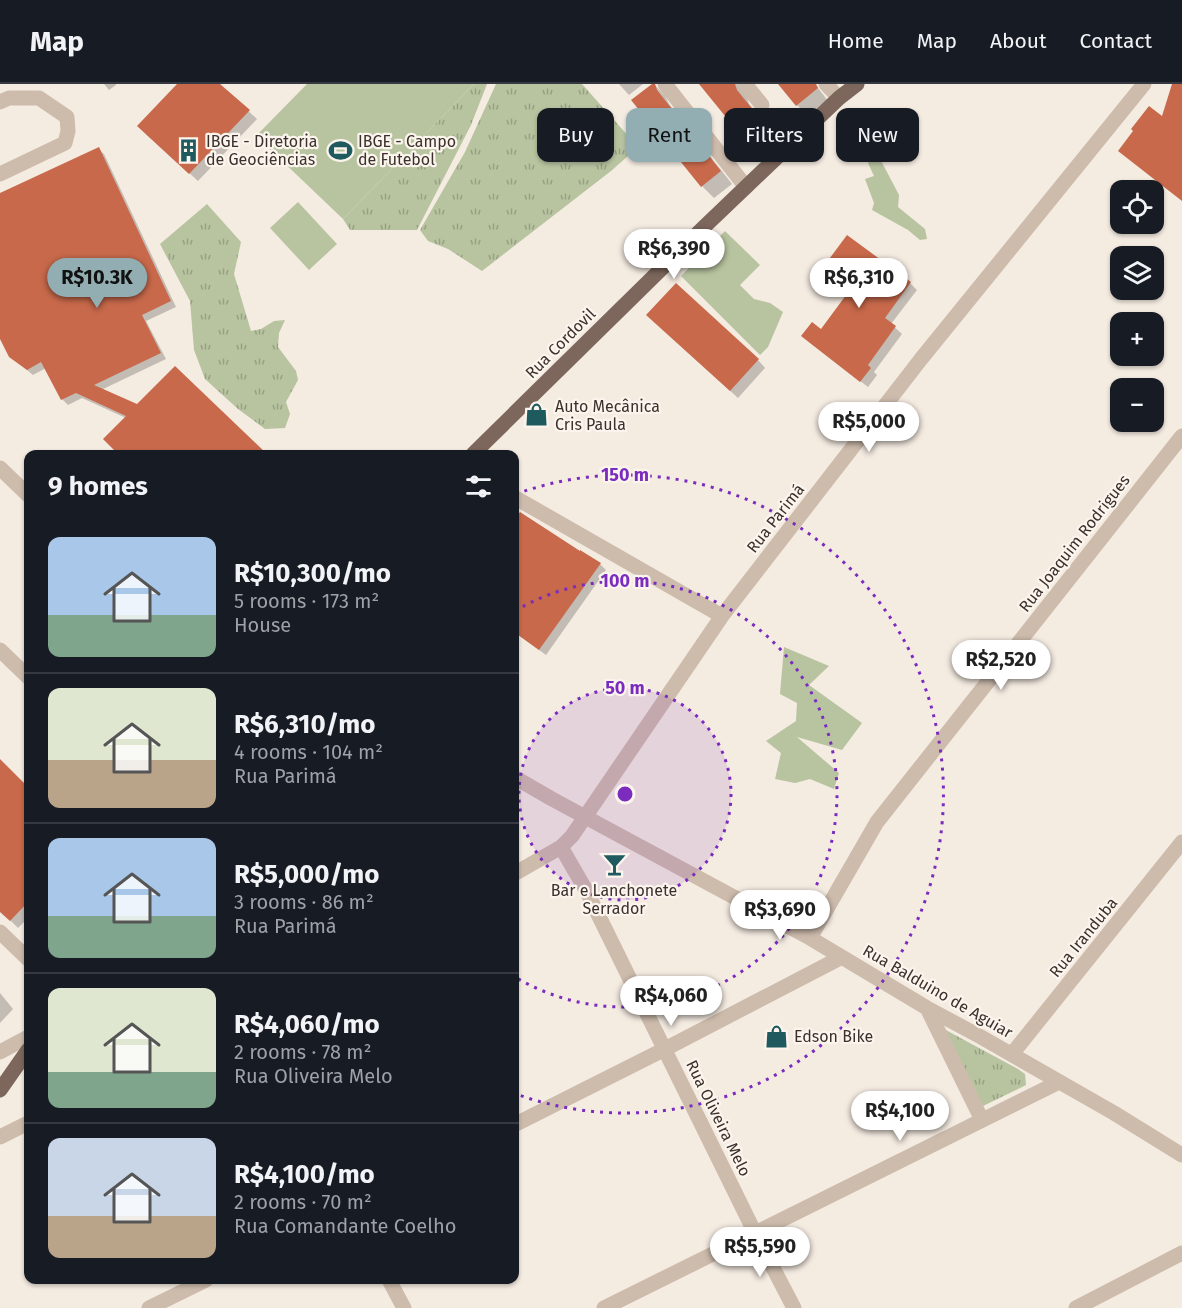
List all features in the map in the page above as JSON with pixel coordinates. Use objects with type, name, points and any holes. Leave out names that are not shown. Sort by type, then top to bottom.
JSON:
[{"type":"main road","name":"Rua Cordovil","points":[[477,450],[746,187],[839,98],[857,84]]},
{"type":"main road","points":[[0,1090],[24,1056]]},
{"type":"street","points":[[665,84],[746,187]]},
{"type":"street","points":[[745,84],[762,105]]},
{"type":"street","points":[[826,84],[839,98]]},
{"type":"street","name":"Rua Parimá","points":[[519,871],[561,847],[572,836],[722,616],[921,359],[1144,84]]},
{"type":"street","points":[[0,174],[65,143],[68,131],[67,117],[39,98],[3,98]]},
{"type":"street","name":"Rua Joaquim Rodrigues","points":[[810,938],[877,822],[1182,436]]},
{"type":"street","points":[[0,468],[24,491]]},
{"type":"street","points":[[519,500],[722,616]]},
{"type":"street","points":[[0,650],[24,673]]},
{"type":"street","name":"Rua Balduino de Aguiar","points":[[519,780],[810,938],[927,1008],[1114,1113],[1182,1155]]},
{"type":"street","name":"Rua Iranduba","points":[[1012,1054],[1182,842]]},
{"type":"street","name":"Rua Oliveira Melo","points":[[561,847],[587,892],[794,1308]]},
{"type":"street","points":[[0,932],[24,956]]},
{"type":"street","points":[[519,1122],[842,957]]},
{"type":"street","points":[[927,1008],[982,1120]]},
{"type":"street","points":[[0,1052],[24,1039]]},
{"type":"street","points":[[604,1308],[1059,1082]]},
{"type":"street","points":[[0,1137],[24,1125]]},
{"type":"street","points":[[1076,1308],[1182,1253]]},
{"type":"street","points":[[149,1308],[198,1284]]},
{"type":"street","points":[[391,1284],[404,1308]]},
{"type":"green space","name":"IBGE - Campo de Futebol","points":[[307,84],[474,84],[343,219],[256,136]]},
{"type":"green space","points":[[474,84],[487,84],[471,125],[417,230],[350,230],[343,219]]},
{"type":"green space","points":[[496,84],[582,84],[603,108],[537,108],[537,162],[614,162],[614,120],[626,134],[626,158],[482,271],[448,249],[428,241],[420,230],[465,152]]},
{"type":"green space","points":[[882,162],[899,195],[898,207],[925,229],[927,239],[920,240],[908,230],[872,210],[874,203],[865,179],[874,176],[868,163]]},
{"type":"green space","points":[[298,202],[337,244],[309,270],[270,228]]},
{"type":"green space","points":[[207,204],[241,242],[234,274],[251,331],[261,329],[274,321],[285,320],[279,333],[278,347],[296,371],[298,380],[286,402],[290,414],[285,428],[265,429],[238,409],[205,379],[194,350],[190,301],[160,244]]},
{"type":"green space","points":[[725,231],[760,265],[740,285],[754,299],[770,303],[783,312],[768,347],[760,355],[681,276]]},
{"type":"green space","points":[[784,647],[829,666],[809,685],[862,723],[842,750],[797,737],[839,773],[834,789],[810,779],[795,783],[775,779],[781,753],[766,741],[796,721],[797,703],[780,694]]},
{"type":"green space","points":[[942,1028],[1018,1069],[1025,1074],[1026,1085],[983,1106]]},
{"type":"building","name":"IBGE - Diretoria de Geociências","points":[[177,84],[220,84],[250,110],[189,174],[137,126]]},
{"type":"building","points":[[655,84],[671,108],[637,108],[631,100]]},
{"type":"building","points":[[699,84],[735,84],[752,108],[724,108],[724,115]]},
{"type":"building","points":[[778,84],[816,84],[818,88],[796,106]]},
{"type":"building","points":[[1172,84],[1182,84],[1182,201],[1164,187],[1164,180],[1155,180],[1118,151],[1149,106],[1162,116]]},
{"type":"building","points":[[99,147],[171,301],[142,315],[161,353],[94,385],[137,404],[175,366],[263,450],[114,450],[103,439],[126,416],[76,393],[61,400],[41,362],[27,370],[9,357],[0,339],[0,193]]},
{"type":"building","points":[[712,160],[721,171],[701,187],[681,162],[712,162]]},
{"type":"building","points":[[847,235],[911,282],[885,318],[896,326],[868,365],[871,368],[860,382],[801,336],[812,322],[821,329],[852,287],[824,266]]},
{"type":"building","points":[[676,283],[759,359],[730,391],[646,315]]},
{"type":"building","points":[[519,513],[601,563],[539,650],[519,636]]},
{"type":"building","points":[[0,759],[24,783],[24,906],[10,921],[0,912]]},
{"type":"place","name":"IBGE - Diretoria de Geociências","points":[[188,150]]},
{"type":"place","name":"IBGE - Campo de Futebol","points":[[340,150]]},
{"type":"place","name":"Auto Mecânica Cris Paula","points":[[537,415]]},
{"type":"place","name":"Bar e Lanchonete Serrador","points":[[614,865]]},
{"type":"place","name":"Edson Bike","points":[[776,1036]]}]
